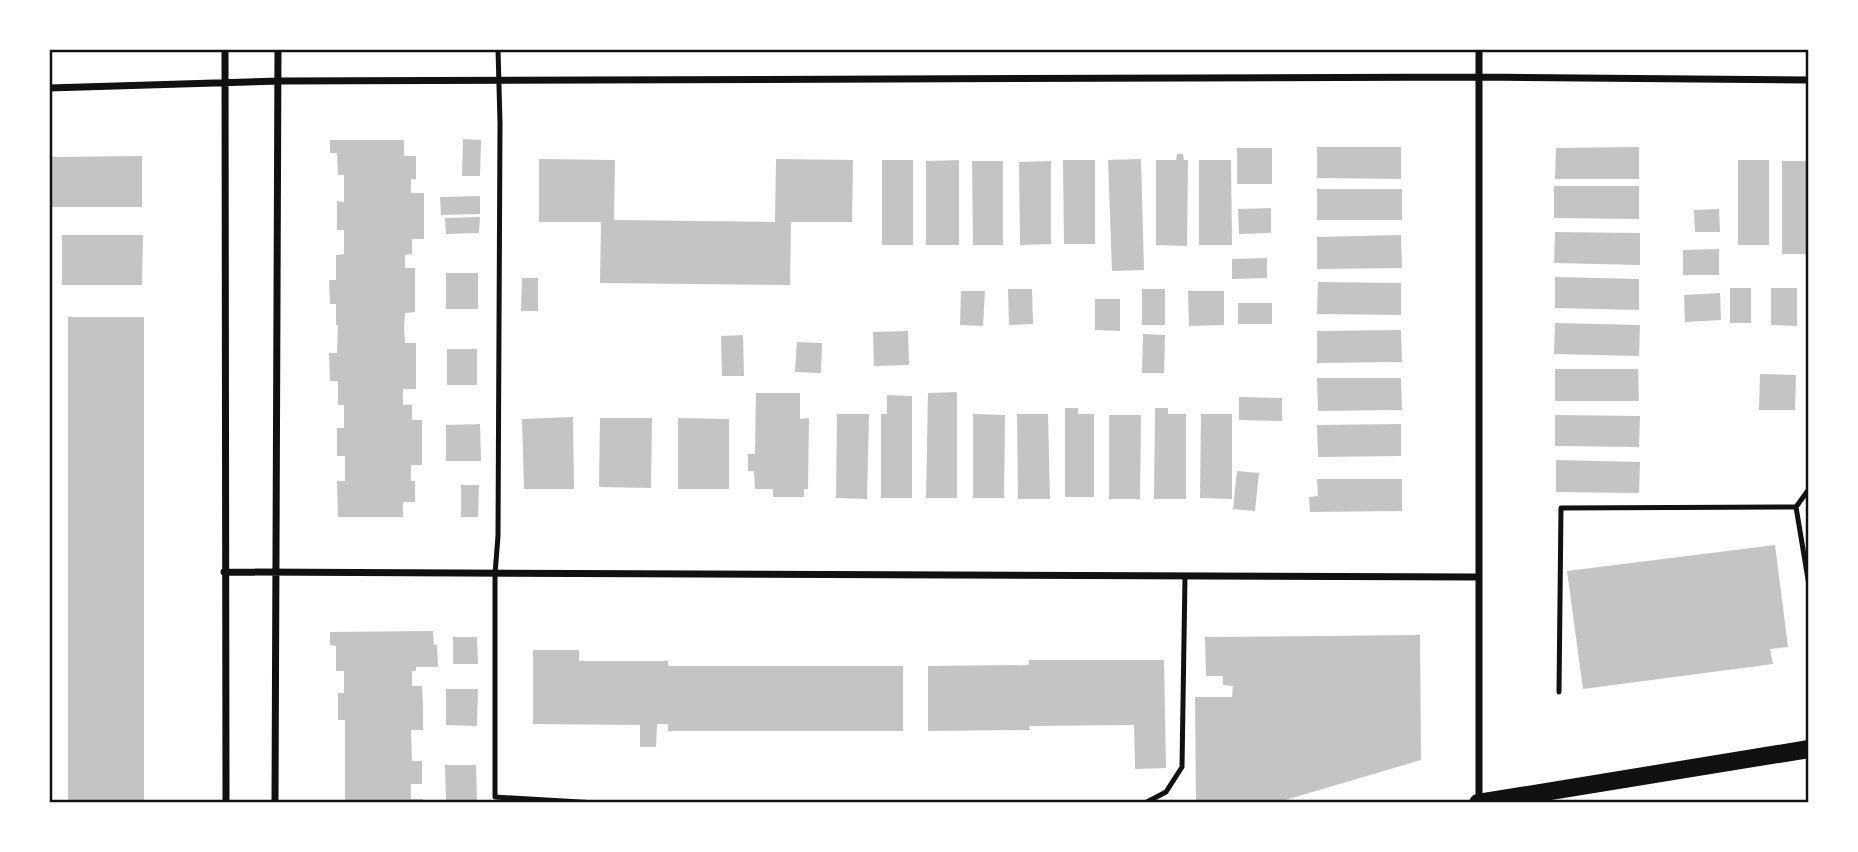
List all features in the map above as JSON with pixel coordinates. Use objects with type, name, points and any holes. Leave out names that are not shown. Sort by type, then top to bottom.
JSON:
[{"type":"main road","points":[[1478,803],[1809,749]]},
{"type":"street","points":[[225,49],[226,803]]},
{"type":"street","points":[[275,803],[278,49]]},
{"type":"street","points":[[1478,803],[1479,49]]},
{"type":"street","points":[[49,88],[278,81],[1479,77],[1809,80]]},
{"type":"street","points":[[224,572],[1477,577]]},
{"type":"lane","points":[[498,49],[495,797],[597,803]]},
{"type":"lane","points":[[1809,489],[1796,506],[1809,585]]},
{"type":"lane","points":[[1559,692],[1562,508],[1796,506]]},
{"type":"lane","points":[[1145,803],[1166,792],[1182,767],[1185,576]]},
{"type":"lane","points":[[985,803],[1018,803]]},
{"type":"building","points":[[463,139],[481,140],[480,176],[462,176]]},
{"type":"building","points":[[330,140],[404,140],[404,156],[416,156],[416,179],[411,179],[411,193],[424,193],[424,239],[412,239],[412,254],[405,255],[405,268],[415,268],[415,312],[405,313],[404,328],[405,343],[416,343],[416,389],[403,389],[403,405],[412,405],[412,420],[422,420],[422,465],[411,465],[411,481],[415,481],[415,502],[403,502],[403,517],[338,517],[337,481],[345,481],[345,456],[337,456],[337,428],[344,428],[344,405],[338,405],[338,381],[330,381],[329,353],[337,353],[338,325],[336,304],[330,304],[329,280],[336,280],[336,255],[344,254],[344,230],[337,230],[337,201],[344,202],[344,175],[338,175],[337,153],[330,153]]},
{"type":"building","points":[[1317,147],[1401,147],[1401,179],[1317,178]]},
{"type":"building","points":[[1639,147],[1639,179],[1555,179],[1556,148]]},
{"type":"building","points":[[1237,148],[1272,148],[1272,184],[1237,184]]},
{"type":"building","points":[[1177,154],[1183,154],[1184,160],[1188,160],[1187,246],[1156,245],[1156,160],[1176,160]]},
{"type":"building","points":[[142,156],[142,207],[51,207],[51,157]]},
{"type":"building","points":[[539,159],[615,160],[614,220],[775,222],[776,159],[853,160],[852,222],[791,222],[790,285],[600,283],[601,222],[539,222]]},
{"type":"building","points":[[1141,159],[1144,270],[1112,271],[1108,160]]},
{"type":"building","points":[[882,160],[913,160],[913,245],[882,245]]},
{"type":"building","points":[[959,160],[959,245],[926,245],[926,161]]},
{"type":"building","points":[[1063,160],[1095,160],[1095,244],[1064,244]]},
{"type":"building","points":[[1199,160],[1231,160],[1232,245],[1199,245]]},
{"type":"building","points":[[1738,160],[1769,160],[1769,245],[1738,245]]},
{"type":"building","points":[[972,161],[1003,161],[1003,245],[973,245]]},
{"type":"building","points":[[1051,161],[1051,244],[1020,245],[1019,162]]},
{"type":"building","points":[[1782,161],[1809,161],[1809,254],[1782,254]]},
{"type":"building","points":[[1554,186],[1639,186],[1639,219],[1554,218]]},
{"type":"building","points":[[1317,189],[1402,189],[1402,220],[1317,220]]},
{"type":"building","points":[[480,196],[480,214],[441,215],[440,197]]},
{"type":"building","points":[[1271,208],[1271,233],[1239,234],[1238,209]]},
{"type":"building","points":[[1719,209],[1720,232],[1695,232],[1694,210]]},
{"type":"building","points":[[480,217],[479,233],[446,234],[445,218]]},
{"type":"building","points":[[1555,232],[1640,233],[1640,265],[1554,263]]},
{"type":"building","points":[[62,235],[143,235],[142,285],[62,285]]},
{"type":"building","points":[[1401,235],[1402,268],[1317,269],[1317,237]]},
{"type":"building","points":[[1719,249],[1719,275],[1683,275],[1683,250]]},
{"type":"building","points":[[1267,258],[1267,278],[1232,279],[1232,259]]},
{"type":"building","points":[[446,273],[478,273],[478,309],[446,309]]},
{"type":"building","points":[[1555,277],[1639,279],[1639,310],[1555,308]]},
{"type":"building","points":[[522,278],[538,278],[538,311],[521,311]]},
{"type":"building","points":[[1318,282],[1401,283],[1401,315],[1317,314]]},
{"type":"building","points":[[1730,288],[1751,288],[1751,323],[1730,323]]},
{"type":"building","points":[[1771,288],[1797,288],[1797,326],[1771,325]]},
{"type":"building","points":[[1008,289],[1032,289],[1033,324],[1009,325]]},
{"type":"building","points":[[1142,289],[1165,289],[1165,325],[1142,325]]},
{"type":"building","points":[[961,291],[985,291],[983,326],[960,325]]},
{"type":"building","points":[[1188,291],[1224,291],[1224,325],[1189,326]]},
{"type":"building","points":[[1720,293],[1721,320],[1685,322],[1684,295]]},
{"type":"building","points":[[1095,299],[1120,299],[1120,331],[1095,330]]},
{"type":"building","points":[[1238,303],[1272,303],[1272,324],[1238,324]]},
{"type":"building","points":[[68,317],[144,317],[144,803],[68,803]]},
{"type":"building","points":[[1555,323],[1640,325],[1639,356],[1554,354]]},
{"type":"building","points":[[1401,330],[1402,362],[1317,363],[1317,331]]},
{"type":"building","points":[[908,331],[909,365],[874,366],[873,332]]},
{"type":"building","points":[[1143,334],[1165,335],[1164,373],[1142,373]]},
{"type":"building","points":[[743,335],[744,376],[722,376],[721,336]]},
{"type":"building","points":[[797,342],[822,343],[821,373],[795,372]]},
{"type":"building","points":[[447,349],[477,349],[477,385],[447,385]]},
{"type":"building","points":[[1555,369],[1638,369],[1639,401],[1555,401]]},
{"type":"building","points":[[1760,374],[1796,375],[1795,410],[1759,410]]},
{"type":"building","points":[[1317,378],[1401,378],[1402,410],[1318,411]]},
{"type":"building","points":[[957,392],[957,498],[926,498],[928,393]]},
{"type":"building","points":[[756,393],[800,393],[800,419],[809,418],[808,489],[804,489],[804,497],[773,497],[773,489],[755,489],[754,471],[748,471],[748,454],[755,454]]},
{"type":"building","points":[[887,395],[912,396],[912,498],[881,498],[881,414],[887,414]]},
{"type":"building","points":[[1239,397],[1282,398],[1282,421],[1239,420]]},
{"type":"building","points":[[1065,408],[1078,408],[1078,414],[1094,414],[1094,497],[1065,497]]},
{"type":"building","points":[[1155,408],[1168,408],[1168,414],[1186,414],[1186,499],[1154,499]]},
{"type":"building","points":[[837,414],[869,414],[867,499],[836,498]]},
{"type":"building","points":[[973,414],[1005,415],[1004,498],[973,498]]},
{"type":"building","points":[[1017,414],[1048,414],[1050,499],[1018,499]]},
{"type":"building","points":[[1201,414],[1232,414],[1232,499],[1200,498]]},
{"type":"building","points":[[1109,415],[1141,415],[1140,499],[1109,499]]},
{"type":"building","points":[[1555,415],[1640,416],[1639,447],[1555,446]]},
{"type":"building","points":[[573,417],[574,489],[524,489],[522,419]]},
{"type":"building","points":[[600,418],[652,418],[651,488],[599,487]]},
{"type":"building","points":[[678,418],[729,419],[729,489],[678,489]]},
{"type":"building","points":[[480,424],[481,461],[446,461],[446,425]]},
{"type":"building","points":[[1401,424],[1401,456],[1318,457],[1317,425]]},
{"type":"building","points":[[1556,460],[1640,462],[1639,493],[1556,492]]},
{"type":"building","points":[[1237,471],[1259,473],[1255,511],[1233,509]]},
{"type":"building","points":[[1317,479],[1402,479],[1402,511],[1310,512],[1309,497],[1318,496]]},
{"type":"building","points":[[461,485],[479,485],[478,517],[461,517]]},
{"type":"building","points":[[1775,545],[1788,647],[1770,649],[1773,664],[1583,689],[1567,571]]},
{"type":"building","points":[[433,631],[438,667],[416,667],[416,671],[412,671],[412,686],[422,686],[423,730],[411,730],[412,761],[422,761],[422,784],[411,784],[411,799],[423,799],[423,803],[345,803],[345,720],[338,720],[338,693],[344,693],[344,671],[336,671],[336,646],[330,645],[330,632]]},
{"type":"building","points":[[1420,635],[1421,760],[1275,803],[1196,803],[1195,697],[1232,697],[1233,686],[1223,685],[1223,676],[1206,676],[1205,637]]},
{"type":"building","points":[[453,637],[477,637],[478,664],[453,664]]},
{"type":"building","points":[[533,650],[579,650],[579,661],[668,661],[668,666],[903,666],[903,731],[668,731],[668,724],[657,724],[656,747],[640,747],[640,725],[533,724]]},
{"type":"building","points":[[1029,660],[1164,660],[1166,768],[1135,769],[1134,725],[928,731],[928,666],[1029,665]]},
{"type":"building","points":[[446,689],[478,689],[477,726],[446,725]]},
{"type":"building","points":[[445,765],[476,765],[477,801],[446,802]]}]
